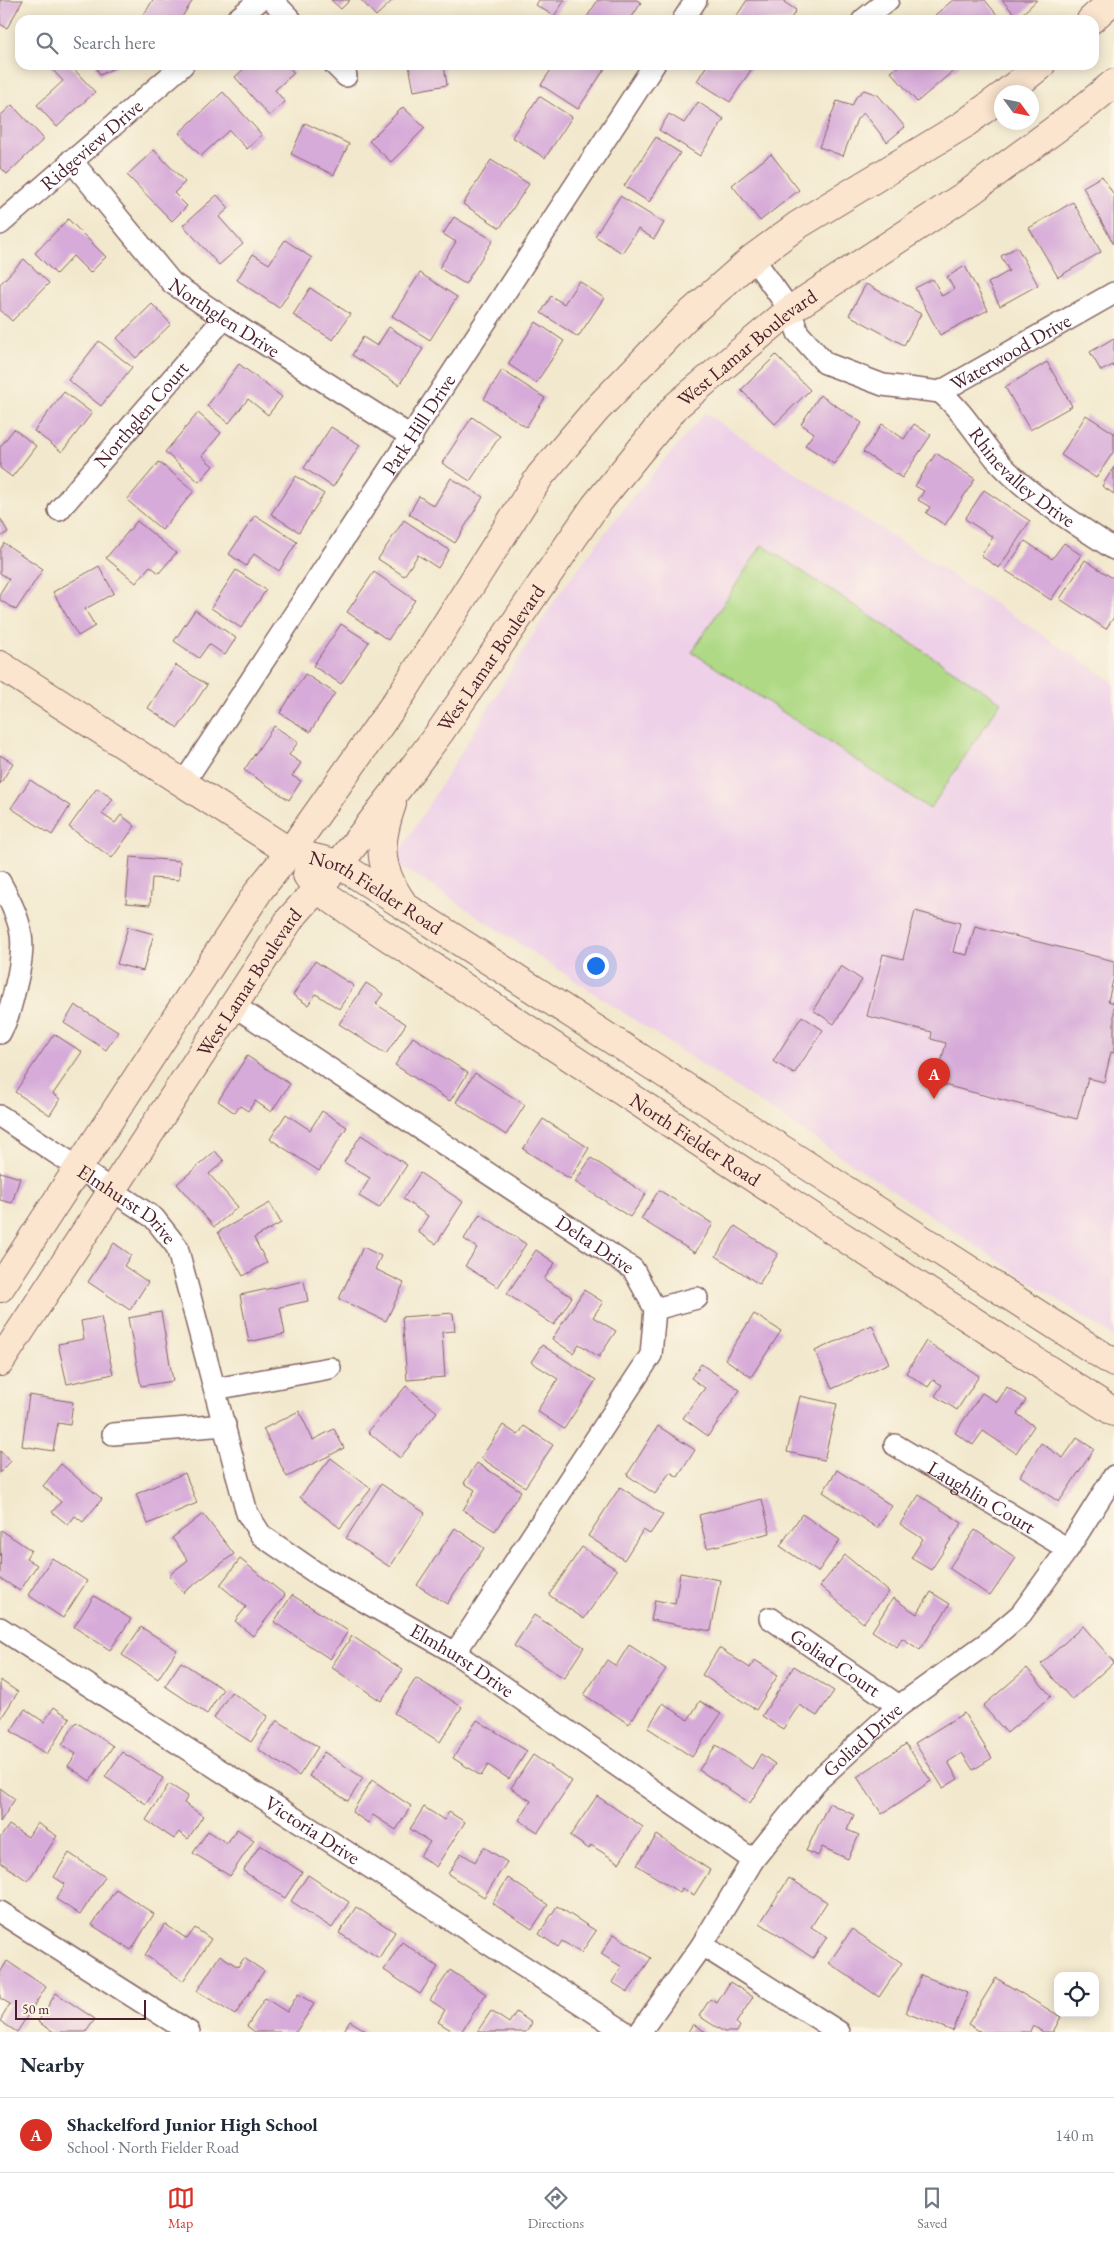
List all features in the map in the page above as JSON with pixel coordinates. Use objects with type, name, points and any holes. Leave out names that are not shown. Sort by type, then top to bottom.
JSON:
[{"type":"main road","points":[[1096,15],[1113,0]]},
{"type":"main road","points":[[1016,85],[1035,70]]},
{"type":"main road","name":"West Lamar Boulevard","points":[[0,1362],[290,919],[339,864],[398,788],[440,732],[595,506],[670,414],[790,310],[970,192],[1080,111],[1114,83]]},
{"type":"main road","name":"West Lamar Boulevard","points":[[0,1288],[260,889],[290,852],[403,692],[540,476],[597,409],[683,320],[753,258],[798,226],[963,125],[994,102]]},
{"type":"main road","name":"North Fielder Road","points":[[0,664],[290,852],[339,864],[769,1139],[1114,1363]]},
{"type":"main road","points":[[398,788],[384,825],[381,844],[384,867],[391,885],[404,905]]},
{"type":"main road","name":"North Fielder Road","points":[[290,852],[317,889],[745,1173],[1114,1412]]},
{"type":"main road","points":[[745,1173],[769,1139]]},
{"type":"street","points":[[242,15],[260,0]]},
{"type":"street","points":[[272,0],[286,15]]},
{"type":"street","points":[[686,15],[696,0]]},
{"type":"street","points":[[869,15],[888,0]]},
{"type":"street","name":"Ridgeview Drive","points":[[0,224],[71,160],[177,70]]},
{"type":"street","name":"Park Hill Drive","points":[[183,784],[651,70]]},
{"type":"street","name":"Northglen Drive","points":[[71,160],[172,282],[224,318],[412,437]]},
{"type":"street","name":"Waterwood Drive","points":[[753,258],[790,310],[798,333],[825,363],[883,385],[940,392],[1114,293]]},
{"type":"street","name":"Northglen Court","points":[[59,510],[224,318]]},
{"type":"street","name":"Rhinevalley Drive","points":[[940,392],[956,406],[997,459],[1042,501],[1114,549]]},
{"type":"street","points":[[0,882],[21,927],[23,956],[7,1021],[0,1033]]},
{"type":"street","name":"Delta Drive","points":[[233,1005],[633,1270],[655,1309]]},
{"type":"street","name":"Elmhurst Drive","points":[[0,1116],[78,1170],[154,1218],[177,1247],[225,1425],[246,1513],[261,1535],[322,1577],[455,1653],[753,1860]]},
{"type":"street","points":[[455,1653],[650,1355],[655,1309],[697,1298]]},
{"type":"street","points":[[215,1389],[330,1368]]},
{"type":"street","points":[[113,1434],[225,1425]]},
{"type":"street","name":"Laughlin Court","points":[[895,1445],[1068,1549]]},
{"type":"street","name":"Goliad Drive","points":[[640,2032],[702,1945],[753,1860],[816,1782],[899,1706],[987,1643],[1021,1614],[1068,1549],[1114,1476]]},
{"type":"street","name":"Goliad Court","points":[[770,1618],[899,1706]]},
{"type":"street","name":"Victoria Drive","points":[[0,1628],[625,2032]]},
{"type":"street","points":[[0,1912],[189,2032]]},
{"type":"street","points":[[702,1945],[839,2032]]},
{"type":"shaded area","points":[[705,413],[1114,682],[1114,1337],[394,861],[556,598],[630,500]]},
{"type":"green space","points":[[762,545],[1001,702],[930,809],[692,652]]},
{"type":"building","points":[[0,0],[23,0],[7,28],[0,24]]},
{"type":"building","points":[[153,0],[193,0],[183,15],[144,15]]},
{"type":"building","points":[[331,0],[350,0],[341,9]]},
{"type":"building","points":[[361,0],[393,0],[377,15]]},
{"type":"building","points":[[539,0],[565,0],[555,15],[536,5]]},
{"type":"building","points":[[598,0],[637,0],[641,3],[633,15],[588,15]]},
{"type":"building","points":[[747,0],[785,0],[784,2],[796,10],[793,15],[737,15]]},
{"type":"building","points":[[953,0],[985,0],[997,15],[935,15]]},
{"type":"building","points":[[1002,0],[1037,0],[1021,15],[1015,15]]},
{"type":"building","points":[[53,70],[75,70],[95,92],[57,127],[37,105],[63,81]]},
{"type":"building","points":[[98,70],[110,70],[100,75]]},
{"type":"building","points":[[243,70],[291,70],[294,73],[275,90],[285,102],[269,116],[235,77]]},
{"type":"building","points":[[410,70],[445,70],[447,85],[414,91]]},
{"type":"building","points":[[551,70],[604,70],[578,109],[541,85]]},
{"type":"building","points":[[704,70],[751,70],[730,102],[697,81]]},
{"type":"building","points":[[894,70],[954,70],[917,102],[891,72]]},
{"type":"building","points":[[864,90],[878,95],[905,127],[887,142],[864,113],[857,119],[843,156],[819,147],[837,101],[852,106],[856,97]]},
{"type":"building","points":[[223,92],[262,135],[247,149],[229,130],[201,156],[179,133]]},
{"type":"building","points":[[539,96],[572,117],[545,158],[512,137]]},
{"type":"building","points":[[698,102],[724,119],[700,156],[659,130],[669,114],[684,123]]},
{"type":"building","points":[[12,105],[44,139],[7,174],[0,167],[0,116]]},
{"type":"building","points":[[403,107],[425,128],[391,162],[369,141]]},
{"type":"building","points":[[305,123],[349,144],[334,175],[291,154]]},
{"type":"building","points":[[656,137],[680,153],[649,202],[624,186]]},
{"type":"building","points":[[154,150],[185,182],[174,193],[187,206],[172,221],[127,175]]},
{"type":"building","points":[[771,154],[799,190],[760,221],[732,185]]},
{"type":"building","points":[[491,160],[529,184],[500,228],[463,204]]},
{"type":"building","points":[[1102,176],[1114,195],[1114,245],[1083,187]]},
{"type":"building","points":[[217,195],[229,208],[219,217],[243,244],[219,265],[183,225]]},
{"type":"building","points":[[620,196],[664,223],[654,239],[638,229],[622,253],[595,236]]},
{"type":"building","points":[[1073,202],[1101,252],[1058,277],[1029,228]]},
{"type":"building","points":[[454,217],[493,240],[465,284],[439,268],[456,242],[443,234]]},
{"type":"building","points":[[68,219],[106,257],[90,273],[73,256],[56,274],[35,253]]},
{"type":"building","points":[[285,240],[312,258],[279,308],[237,280],[253,254],[269,264]]},
{"type":"building","points":[[1017,247],[1038,285],[1000,306],[988,283],[1009,271],[1001,256]]},
{"type":"building","points":[[24,259],[49,283],[12,321],[0,310],[0,284]]},
{"type":"building","points":[[965,266],[988,310],[940,335],[915,288],[933,279],[942,296],[954,289],[947,277]]},
{"type":"building","points":[[420,273],[457,297],[430,340],[392,316]]},
{"type":"building","points":[[579,281],[604,298],[578,337],[541,313],[551,296],[564,304]]},
{"type":"building","points":[[866,284],[921,314],[904,345],[849,315]]},
{"type":"building","points":[[310,288],[350,314],[333,340],[293,315]]},
{"type":"building","points":[[152,304],[171,324],[136,358],[117,338]]},
{"type":"building","points":[[536,322],[564,341],[536,383],[508,364]]},
{"type":"building","points":[[389,327],[423,349],[399,385],[352,355],[363,337],[377,346]]},
{"type":"building","points":[[1114,338],[1114,367],[1113,365],[1101,371],[1090,352]]},
{"type":"building","points":[[99,341],[132,367],[101,406],[68,380]]},
{"type":"building","points":[[776,355],[810,390],[775,424],[741,390]]},
{"type":"building","points":[[1047,362],[1072,406],[1030,430],[1005,387]]},
{"type":"building","points":[[239,364],[282,397],[268,415],[248,399],[229,423],[207,406]]},
{"type":"building","points":[[502,370],[545,398],[526,427],[484,399]]},
{"type":"building","points":[[64,392],[92,413],[62,452],[34,431]]},
{"type":"building","points":[[820,395],[862,423],[834,464],[805,445],[814,433],[801,424]]},
{"type":"building","points":[[198,413],[221,433],[202,456],[213,466],[199,482],[165,452]]},
{"type":"building","points":[[1086,415],[1114,433],[1114,451],[1096,478],[1061,455]]},
{"type":"building","points":[[472,417],[500,436],[470,481],[442,463]]},
{"type":"building","points":[[882,424],[904,439],[914,424],[931,435],[902,478],[863,452]]},
{"type":"building","points":[[331,427],[360,445],[333,487],[304,468]]},
{"type":"building","points":[[14,429],[36,446],[12,477],[0,468],[0,447]]},
{"type":"building","points":[[936,453],[975,479],[945,525],[926,513],[930,507],[918,500],[924,491],[915,486]]},
{"type":"building","points":[[159,462],[194,491],[162,530],[127,500]]},
{"type":"building","points":[[1114,467],[1114,494],[1102,486]]},
{"type":"building","points":[[296,476],[324,494],[299,532],[271,514]]},
{"type":"building","points":[[451,478],[483,497],[455,543],[409,514],[419,496],[434,506]]},
{"type":"building","points":[[984,490],[1030,521],[999,568],[981,556],[993,537],[965,519]]},
{"type":"building","points":[[255,515],[297,542],[279,571],[254,554],[246,566],[229,554]]},
{"type":"building","points":[[0,518],[8,532],[0,537]]},
{"type":"building","points":[[404,520],[449,550],[438,568],[418,555],[404,576],[378,559]]},
{"type":"building","points":[[137,521],[176,553],[159,573],[150,566],[136,583],[106,558]]},
{"type":"building","points":[[1025,541],[1052,559],[1064,543],[1081,555],[1051,600],[1005,570]]},
{"type":"building","points":[[4,543],[43,569],[16,610],[0,600],[0,593],[9,579],[0,573],[0,550]]},
{"type":"building","points":[[1085,560],[1114,579],[1114,617],[1106,629],[1060,599]]},
{"type":"building","points":[[99,566],[114,593],[85,609],[95,626],[78,636],[53,592]]},
{"type":"building","points":[[236,570],[266,590],[241,628],[211,608]]},
{"type":"building","points":[[374,572],[415,600],[388,640],[347,612]]},
{"type":"building","points":[[195,610],[236,638],[225,655],[209,644],[199,658],[174,641]]},
{"type":"building","points":[[341,624],[369,642],[341,684],[313,666]]},
{"type":"building","points":[[176,665],[207,685],[178,728],[148,708]]},
{"type":"building","points":[[305,674],[335,693],[310,732],[280,713]]},
{"type":"building","points":[[274,726],[298,742],[289,755],[301,763],[292,776],[301,781],[289,800],[244,770]]},
{"type":"building","points":[[0,755],[13,763],[0,784]]},
{"type":"building","points":[[30,780],[70,806],[52,835],[11,808]]},
{"type":"building","points":[[97,788],[113,799],[102,814],[115,823],[121,815],[135,826],[112,858],[69,827]]},
{"type":"building","points":[[130,857],[180,861],[179,880],[152,878],[150,905],[126,903]]},
{"type":"building","points":[[915,911],[960,923],[953,952],[967,955],[975,926],[1114,961],[1114,976],[1108,1001],[1114,1003],[1114,1053],[1111,1052],[1104,1082],[1088,1078],[1077,1119],[936,1083],[946,1043],[931,1039],[932,1032],[867,1016],[883,954],[903,959]]},
{"type":"building","points":[[128,927],[154,934],[143,971],[117,964]]},
{"type":"building","points":[[315,961],[354,986],[339,1009],[316,994],[308,1005],[293,995]]},
{"type":"building","points":[[841,966],[862,980],[834,1024],[813,1010]]},
{"type":"building","points":[[366,983],[383,994],[376,1004],[406,1024],[386,1054],[339,1024]]},
{"type":"building","points":[[75,1005],[118,1032],[106,1050],[64,1023]]},
{"type":"building","points":[[802,1016],[823,1030],[794,1074],[773,1061]]},
{"type":"building","points":[[54,1034],[82,1052],[53,1094],[60,1099],[50,1115],[15,1092]]},
{"type":"building","points":[[413,1037],[468,1073],[450,1101],[395,1065]]},
{"type":"building","points":[[247,1056],[290,1084],[271,1112],[255,1101],[248,1111],[240,1106],[235,1113],[218,1101]]},
{"type":"building","points":[[475,1073],[525,1105],[506,1135],[456,1102]]},
{"type":"building","points":[[322,1111],[347,1127],[319,1171],[270,1139],[286,1114],[310,1130]]},
{"type":"building","points":[[543,1119],[589,1148],[570,1179],[523,1149]]},
{"type":"building","points":[[361,1135],[407,1165],[379,1208],[359,1196],[370,1178],[344,1162]]},
{"type":"building","points":[[215,1151],[224,1161],[209,1174],[238,1207],[214,1227],[177,1184]]},
{"type":"building","points":[[591,1158],[646,1194],[630,1217],[575,1182]]},
{"type":"building","points":[[0,1172],[20,1178],[12,1203],[0,1200]]},
{"type":"building","points":[[420,1173],[463,1202],[436,1244],[418,1232],[428,1216],[403,1199]]},
{"type":"building","points":[[659,1190],[713,1224],[695,1253],[641,1219]]},
{"type":"building","points":[[270,1203],[281,1223],[254,1238],[267,1263],[243,1276],[218,1232]]},
{"type":"building","points":[[480,1214],[526,1244],[498,1287],[465,1266],[477,1248],[464,1239]]},
{"type":"building","points":[[735,1226],[778,1254],[759,1284],[716,1256]]},
{"type":"building","points":[[114,1243],[131,1255],[124,1266],[148,1282],[130,1310],[88,1282]]},
{"type":"building","points":[[363,1247],[381,1256],[375,1269],[404,1283],[386,1321],[339,1299]]},
{"type":"building","points":[[536,1250],[555,1263],[544,1279],[572,1297],[554,1325],[507,1294]]},
{"type":"building","points":[[304,1281],[308,1301],[280,1307],[285,1334],[249,1342],[240,1295]]},
{"type":"building","points":[[584,1290],[603,1302],[593,1317],[616,1331],[599,1357],[579,1344],[573,1353],[552,1339]]},
{"type":"building","points":[[161,1312],[173,1381],[141,1386],[128,1318]]},
{"type":"building","points":[[453,1313],[455,1331],[442,1332],[445,1377],[407,1380],[402,1317]]},
{"type":"building","points":[[754,1314],[781,1331],[751,1377],[725,1359]]},
{"type":"building","points":[[101,1317],[113,1374],[67,1384],[58,1344],[84,1339],[81,1321]]},
{"type":"building","points":[[872,1325],[889,1363],[832,1389],[815,1351]]},
{"type":"building","points":[[926,1341],[979,1376],[957,1410],[935,1396],[942,1385],[933,1380],[928,1387],[906,1373]]},
{"type":"building","points":[[542,1345],[596,1380],[564,1429],[537,1411],[558,1379],[531,1362]]},
{"type":"building","points":[[701,1364],[740,1390],[708,1436],[683,1418],[705,1388],[691,1378]]},
{"type":"building","points":[[406,1386],[437,1412],[400,1458],[368,1432]]},
{"type":"building","points":[[1007,1387],[1026,1400],[1017,1414],[1034,1426],[1016,1453],[983,1431],[973,1445],[955,1433],[982,1393],[997,1402]]},
{"type":"building","points":[[29,1395],[73,1402],[70,1425],[58,1423],[53,1451],[22,1446]]},
{"type":"building","points":[[800,1396],[837,1404],[824,1460],[787,1452]]},
{"type":"building","points":[[299,1411],[313,1440],[334,1429],[344,1448],[287,1477],[263,1429]]},
{"type":"building","points":[[503,1425],[518,1435],[524,1426],[553,1445],[525,1487],[481,1458]]},
{"type":"building","points":[[658,1426],[695,1450],[678,1477],[670,1472],[655,1494],[627,1475]]},
{"type":"building","points":[[1077,1438],[1094,1449],[1059,1502],[1020,1476],[1041,1443],[1063,1458]]},
{"type":"building","points":[[0,1451],[11,1461],[0,1473]]},
{"type":"building","points":[[331,1458],[371,1489],[340,1528],[300,1497]]},
{"type":"building","points":[[477,1463],[521,1491],[495,1531],[463,1510],[475,1490],[464,1483]]},
{"type":"building","points":[[61,1464],[102,1499],[83,1522],[75,1516],[68,1525],[52,1512],[61,1502],[43,1486]]},
{"type":"building","points":[[837,1470],[892,1506],[877,1528],[823,1492]]},
{"type":"building","points":[[185,1473],[197,1503],[148,1524],[136,1494]]},
{"type":"building","points":[[381,1484],[425,1513],[390,1567],[346,1538]]},
{"type":"building","points":[[620,1487],[663,1515],[650,1534],[643,1530],[624,1560],[588,1536]]},
{"type":"building","points":[[919,1495],[962,1523],[931,1570],[911,1558],[923,1539],[900,1524]]},
{"type":"building","points":[[762,1499],[770,1533],[707,1548],[699,1515]]},
{"type":"building","points":[[203,1514],[234,1554],[183,1593],[169,1575],[188,1560],[172,1538]]},
{"type":"building","points":[[802,1514],[840,1540],[818,1572],[780,1546]]},
{"type":"building","points":[[455,1528],[484,1548],[447,1604],[417,1585]]},
{"type":"building","points":[[1,1530],[31,1550],[26,1558],[37,1565],[20,1591],[0,1578]]},
{"type":"building","points":[[975,1530],[1016,1558],[990,1596],[949,1568]]},
{"type":"building","points":[[582,1547],[617,1570],[584,1619],[549,1595]]},
{"type":"building","points":[[845,1555],[889,1592],[863,1623],[820,1586]]},
{"type":"building","points":[[52,1558],[87,1581],[63,1618],[28,1595]]},
{"type":"building","points":[[240,1559],[285,1595],[253,1636],[235,1621],[246,1607],[220,1585]]},
{"type":"building","points":[[680,1573],[720,1580],[711,1631],[651,1620],[655,1600],[675,1604]]},
{"type":"building","points":[[931,1592],[950,1604],[920,1650],[902,1638],[897,1647],[872,1631],[893,1598],[917,1614]]},
{"type":"building","points":[[292,1595],[348,1631],[330,1659],[274,1622]]},
{"type":"building","points":[[94,1596],[131,1619],[110,1650],[74,1627]]},
{"type":"building","points":[[534,1615],[584,1647],[564,1678],[514,1646]]},
{"type":"building","points":[[1083,1626],[1114,1662],[1072,1700],[1041,1664]]},
{"type":"building","points":[[141,1627],[177,1650],[158,1679],[122,1655]]},
{"type":"building","points":[[352,1636],[403,1670],[381,1701],[331,1667]]},
{"type":"building","points":[[629,1645],[666,1669],[629,1724],[584,1695],[607,1660],[616,1666]]},
{"type":"building","points":[[719,1648],[750,1668],[755,1660],[778,1675],[756,1710],[702,1675]]},
{"type":"building","points":[[181,1662],[223,1689],[207,1714],[165,1686]]},
{"type":"building","points":[[794,1666],[834,1691],[817,1716],[799,1705],[783,1729],[762,1716]]},
{"type":"building","points":[[1027,1668],[1051,1696],[1007,1733],[983,1706]]},
{"type":"building","points":[[416,1678],[462,1707],[440,1742],[394,1713]]},
{"type":"building","points":[[0,1680],[18,1692],[0,1720]]},
{"type":"building","points":[[231,1692],[268,1716],[251,1742],[214,1718]]},
{"type":"building","points":[[700,1701],[721,1714],[692,1757],[648,1728],[663,1703],[688,1720]]},
{"type":"building","points":[[54,1707],[70,1718],[47,1754],[11,1731],[25,1709],[44,1722]]},
{"type":"building","points":[[964,1713],[992,1758],[973,1770],[962,1753],[948,1762],[958,1779],[943,1788],[915,1743]]},
{"type":"building","points":[[277,1720],[318,1747],[299,1776],[258,1749]]},
{"type":"building","points":[[477,1720],[527,1751],[509,1779],[488,1765],[481,1776],[453,1758]]},
{"type":"building","points":[[76,1722],[113,1746],[90,1781],[68,1766],[76,1754],[62,1745]]},
{"type":"building","points":[[906,1744],[931,1781],[882,1814],[857,1777]]},
{"type":"building","points":[[716,1745],[752,1769],[761,1754],[775,1764],[750,1803],[699,1770]]},
{"type":"building","points":[[122,1752],[163,1778],[146,1804],[105,1777]]},
{"type":"building","points":[[324,1752],[363,1778],[348,1801],[309,1776]]},
{"type":"building","points":[[533,1755],[572,1781],[538,1832],[519,1820],[531,1801],[511,1788]]},
{"type":"building","points":[[372,1780],[411,1806],[396,1830],[373,1815],[368,1823],[352,1812]]},
{"type":"building","points":[[169,1784],[188,1796],[184,1803],[203,1816],[188,1839],[179,1832],[174,1839],[146,1820]]},
{"type":"building","points":[[0,1788],[15,1799],[0,1822]]},
{"type":"building","points":[[597,1796],[643,1827],[619,1863],[591,1845],[589,1849],[570,1836]]},
{"type":"building","points":[[829,1803],[854,1815],[847,1830],[859,1835],[848,1859],[822,1847],[818,1856],[806,1851]]},
{"type":"building","points":[[424,1807],[444,1820],[449,1812],[465,1822],[436,1867],[420,1856],[430,1842],[410,1829]]},
{"type":"building","points":[[37,1823],[57,1836],[28,1881],[0,1862],[0,1838],[9,1825],[28,1837]]},
{"type":"building","points":[[237,1829],[254,1840],[230,1876],[193,1853],[208,1831],[227,1843]]},
{"type":"building","points":[[657,1835],[710,1870],[694,1895],[682,1888],[680,1893],[637,1865]]},
{"type":"building","points":[[260,1845],[302,1872],[285,1898],[243,1871]]},
{"type":"building","points":[[484,1847],[507,1862],[484,1897],[448,1874],[461,1853],[475,1862]]},
{"type":"building","points":[[69,1853],[105,1877],[80,1915],[56,1899],[65,1884],[54,1877]]},
{"type":"building","points":[[308,1875],[349,1902],[332,1928],[291,1901]]},
{"type":"building","points":[[508,1878],[548,1905],[532,1929],[492,1903]]},
{"type":"building","points":[[789,1878],[827,1902],[811,1927],[827,1937],[813,1958],[760,1923]]},
{"type":"building","points":[[116,1889],[154,1914],[131,1950],[92,1925]]},
{"type":"building","points":[[557,1906],[596,1931],[581,1953],[562,1941],[558,1947],[539,1934]]},
{"type":"building","points":[[356,1907],[395,1932],[379,1958],[339,1933]]},
{"type":"building","points":[[165,1924],[187,1939],[195,1928],[211,1939],[183,1981],[145,1955]]},
{"type":"building","points":[[852,1929],[902,1963],[879,1997],[829,1963]]},
{"type":"building","points":[[614,1934],[651,1958],[628,1992],[612,1982],[622,1967],[601,1954]]},
{"type":"building","points":[[402,1942],[438,1967],[420,1994],[384,1970]]},
{"type":"building","points":[[220,1955],[238,1967],[244,1958],[264,1971],[235,2015],[197,1991]]},
{"type":"building","points":[[7,1961],[46,1987],[17,2032],[0,2021],[10,2004],[0,1998],[0,1973]]},
{"type":"building","points":[[450,1970],[486,1994],[461,2032],[454,2032],[438,2022],[445,2010],[430,2000]]},
{"type":"building","points":[[921,1975],[968,1993],[953,2031],[906,2013]]},
{"type":"building","points":[[996,1978],[1054,2013],[1054,2017],[1061,2017],[1053,2032],[1043,2032],[1033,2026],[1030,2032],[981,2032],[968,2024]]},
{"type":"building","points":[[730,1982],[753,1997],[736,2023],[740,2026],[737,2032],[724,2032],[699,2016],[710,1999],[717,2003]]},
{"type":"building","points":[[56,1993],[95,2019],[86,2032],[54,2032],[38,2022]]},
{"type":"building","points":[[298,1994],[314,2004],[296,2032],[255,2032],[247,2026],[265,1998],[287,2012]]},
{"type":"building","points":[[491,2011],[509,2023],[516,2012],[532,2023],[526,2032],[477,2032]]},
{"type":"building","points":[[350,2021],[368,2032],[343,2032]]},
{"type":"building","points":[[693,2024],[706,2032],[688,2032]]},
{"type":"place","name":"Shackelford Junior High School","points":[[934,1099]]}]
